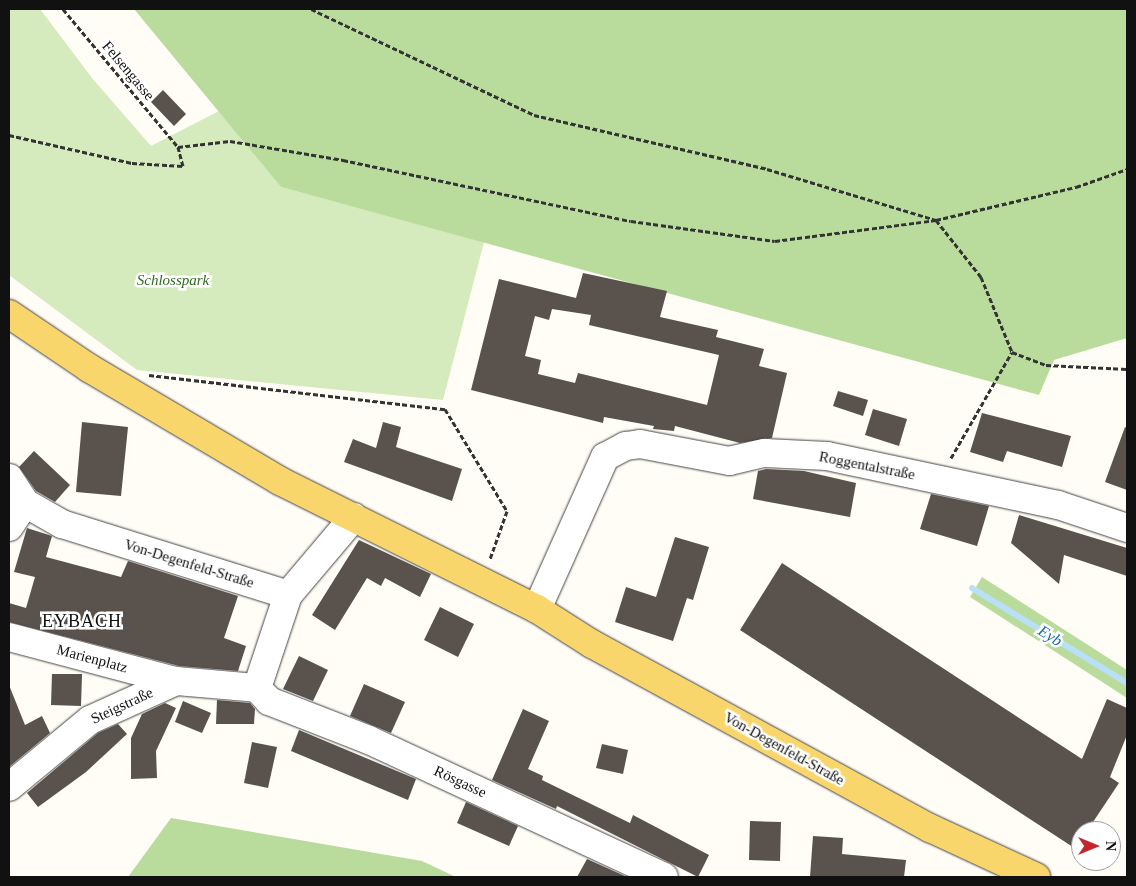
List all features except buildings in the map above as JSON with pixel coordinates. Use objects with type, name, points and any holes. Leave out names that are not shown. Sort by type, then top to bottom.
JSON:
[{"type":"main road","name":"Von-Degenfeld-Straße","points":[[9,314],[184,426],[354,517],[537,609],[600,648],[930,828],[1036,877]]},
{"type":"street","name":"Roggentalstraße","points":[[537,609],[605,457],[626,446],[640,444],[729,460],[765,453],[827,456],[1058,505],[1127,528]]},
{"type":"street","name":"Von-Degenfeld-Straße","points":[[9,478],[25,503],[62,524],[288,595]]},
{"type":"street","points":[[9,526],[25,503]]},
{"type":"street","points":[[257,688],[288,595],[354,517]]},
{"type":"street","name":"Marienplatz","points":[[9,637],[176,681]]},
{"type":"street","name":"Steigstraße","points":[[9,787],[90,720],[176,681],[257,688]]},
{"type":"street","name":"Rösgasse","points":[[257,688],[269,701],[369,740],[664,877]]},
{"type":"path","name":"Felsengasse","points":[[63,9],[178,147]]},
{"type":"path","points":[[311,9],[534,115],[767,169],[936,220],[981,276],[1012,352],[1046,364],[1127,369]]},
{"type":"path","points":[[9,135],[132,163],[183,166],[178,147],[230,141],[343,160],[631,221],[775,241],[936,220],[1076,188],[1127,169]]},
{"type":"path","points":[[940,481],[964,429],[1012,352]]},
{"type":"path","points":[[138,374],[445,409],[507,511],[481,582]]},
{"type":"green space","name":"Schlosspark","points":[[9,9],[40,9],[92,78],[151,146],[219,111],[281,187],[484,242],[443,400],[137,370],[9,275]]},
{"type":"green space","points":[[134,9],[1127,9],[1127,338],[1054,360],[1039,395],[281,187]]},
{"type":"green space","points":[[982,577],[1127,670],[1127,698],[970,597]]},
{"type":"green space","points":[[171,818],[422,861],[456,877],[128,877]]},
{"type":"waterway","name":"Eyb","points":[[972,588],[1127,683]]},
{"type":"district","name":"EYBACH","points":[[82,621]]}]
